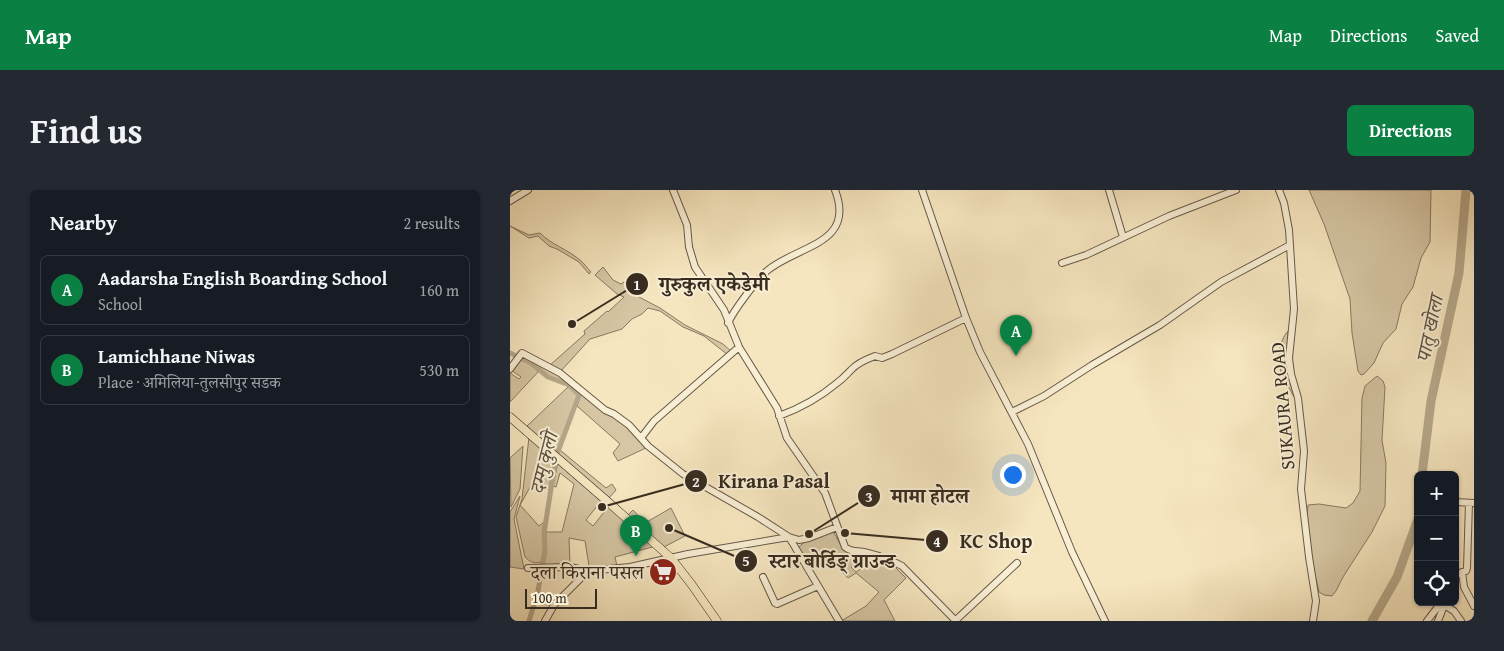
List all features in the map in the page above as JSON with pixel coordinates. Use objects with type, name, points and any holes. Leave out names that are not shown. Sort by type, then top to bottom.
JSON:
[{"type":"main road","points":[[510,417],[670,558],[717,621]]},
{"type":"street","points":[[510,201],[528,190]]},
{"type":"street","points":[[673,190],[687,225],[689,247],[695,267],[724,310],[739,347],[768,393],[779,416],[786,438],[825,493],[843,543],[847,549],[870,553],[902,566],[956,621],[1017,563]]},
{"type":"street","points":[[728,323],[733,312],[767,271],[831,235],[841,213],[835,190]]},
{"type":"street","points":[[922,190],[966,318],[980,352],[1028,444],[1072,552],[1105,621]]},
{"type":"street","points":[[1109,190],[1123,237]]},
{"type":"street","points":[[1062,263],[1086,255],[1170,216],[1236,190]]},
{"type":"street","name":"SUKAURA ROAD","points":[[1279,190],[1284,203],[1289,230],[1294,309],[1289,358],[1290,374],[1298,398],[1304,451],[1301,489],[1308,557],[1316,601],[1313,621]]},
{"type":"street","points":[[1012,412],[1044,396],[1160,325],[1221,282],[1290,244]]},
{"type":"street","points":[[779,416],[808,404],[847,376],[852,368],[865,360],[875,356],[882,358],[892,354],[966,318]]},
{"type":"street","points":[[641,438],[654,421],[739,347]]},
{"type":"street","points":[[510,369],[522,353],[560,373],[605,410],[629,425],[648,446],[683,474],[789,537],[799,540],[837,527]]},
{"type":"street","points":[[1471,503],[1467,568],[1466,571],[1459,574],[1474,606]]},
{"type":"street","points":[[528,568],[570,567],[588,571],[630,567],[688,554],[789,537]]},
{"type":"street","points":[[789,537],[838,621]]},
{"type":"street","points":[[545,621],[554,605],[588,571]]},
{"type":"street","points":[[763,577],[777,604],[818,586]]},
{"type":"street","points":[[1427,621],[1437,608],[1441,606]]},
{"type":"street","points":[[1438,621],[1444,606]]},
{"type":"street","points":[[1448,606],[1461,621]]},
{"type":"shaded area","points":[[1309,190],[1431,190],[1430,242],[1421,258],[1413,287],[1402,304],[1396,329],[1383,343],[1374,363],[1361,375],[1358,371],[1352,333],[1350,299],[1324,224]]},
{"type":"shaded area","points":[[510,226],[529,235],[540,233],[549,241],[575,256],[591,272],[589,274],[579,262],[549,246],[538,236],[529,238]]},
{"type":"shaded area","points":[[603,267],[613,280],[621,284],[624,282],[639,297],[660,308],[685,325],[723,344],[732,352],[728,355],[704,336],[683,327],[660,311],[648,308],[622,329],[590,339],[560,372],[549,366],[585,334],[584,331],[624,297],[617,294],[595,275]]},
{"type":"shaded area","points":[[1288,331],[1287,357],[1294,397],[1282,376],[1279,364],[1280,346]]},
{"type":"shaded area","points":[[523,355],[559,374],[629,427],[646,448],[618,461],[613,453],[620,444],[577,406],[581,395],[577,390],[543,373],[521,357]]},
{"type":"shaded area","points":[[520,358],[538,372],[510,402],[510,373],[519,379],[521,377],[511,370]]},
{"type":"shaded area","points":[[1377,376],[1383,381],[1385,387],[1382,440],[1386,463],[1385,506],[1372,532],[1336,591],[1332,596],[1324,595],[1319,592],[1310,549],[1307,527],[1308,505],[1319,504],[1346,508],[1353,503],[1360,491],[1362,398],[1365,386]]},
{"type":"shaded area","points":[[569,386],[579,395],[556,453],[526,427]]},
{"type":"shaded area","points":[[529,437],[554,459],[549,490],[533,482],[520,505]]},
{"type":"shaded area","points":[[523,446],[520,489],[511,507],[510,458]]},
{"type":"shaded area","points":[[560,450],[606,488],[612,484],[616,490],[609,498],[558,455]]},
{"type":"shaded area","points":[[558,462],[602,500],[586,520],[593,526],[609,506],[656,546],[615,557],[617,566],[593,568],[589,566],[585,541],[569,538],[570,564],[542,566],[546,549],[546,532],[562,532],[574,484],[560,473],[556,487],[553,486]]},
{"type":"shaded area","points":[[520,496],[514,519],[524,569],[510,567],[510,512]]},
{"type":"shaded area","points":[[520,505],[539,526],[544,522],[544,547],[541,562],[536,563],[525,557],[516,517]]},
{"type":"shaded area","points":[[671,508],[685,536],[664,547],[628,515],[633,510],[645,523]]},
{"type":"shaded area","points":[[832,532],[844,551],[856,556],[865,556],[851,567],[856,572],[872,561],[893,565],[906,578],[884,600],[895,621],[841,621],[866,606],[879,592],[856,573],[848,578],[823,553],[806,563],[798,548],[809,540]]},
{"type":"waterway","name":"पातु खोला","points":[[1422,471],[1431,401],[1459,273],[1466,190]]},
{"type":"waterway","name":"दम्मु कुलो","points":[[510,353],[531,363],[548,377],[569,385],[579,395],[556,457],[544,533],[545,551],[538,591],[529,621]]},
{"type":"waterway","name":"पातु खोला","points":[[1372,621],[1397,577],[1414,530]]},
{"type":"place","name":"गुरुकुल एकेडेमी","points":[[572,324]]},
{"type":"place","name":"Aadarsha English Boarding School","points":[[1016,356]]},
{"type":"place","name":"Kirana Pasal","points":[[602,507]]},
{"type":"place","name":"स्टार बोर्डिङ् ग्राउन्ड","points":[[669,528]]},
{"type":"place","name":"KC Shop","points":[[845,533]]},
{"type":"place","name":"मामा होटल","points":[[809,534]]},
{"type":"place","name":"Lamichhane Niwas","points":[[636,556]]},
{"type":"place","name":"दला किराना पसल","points":[[663,572]]}]
